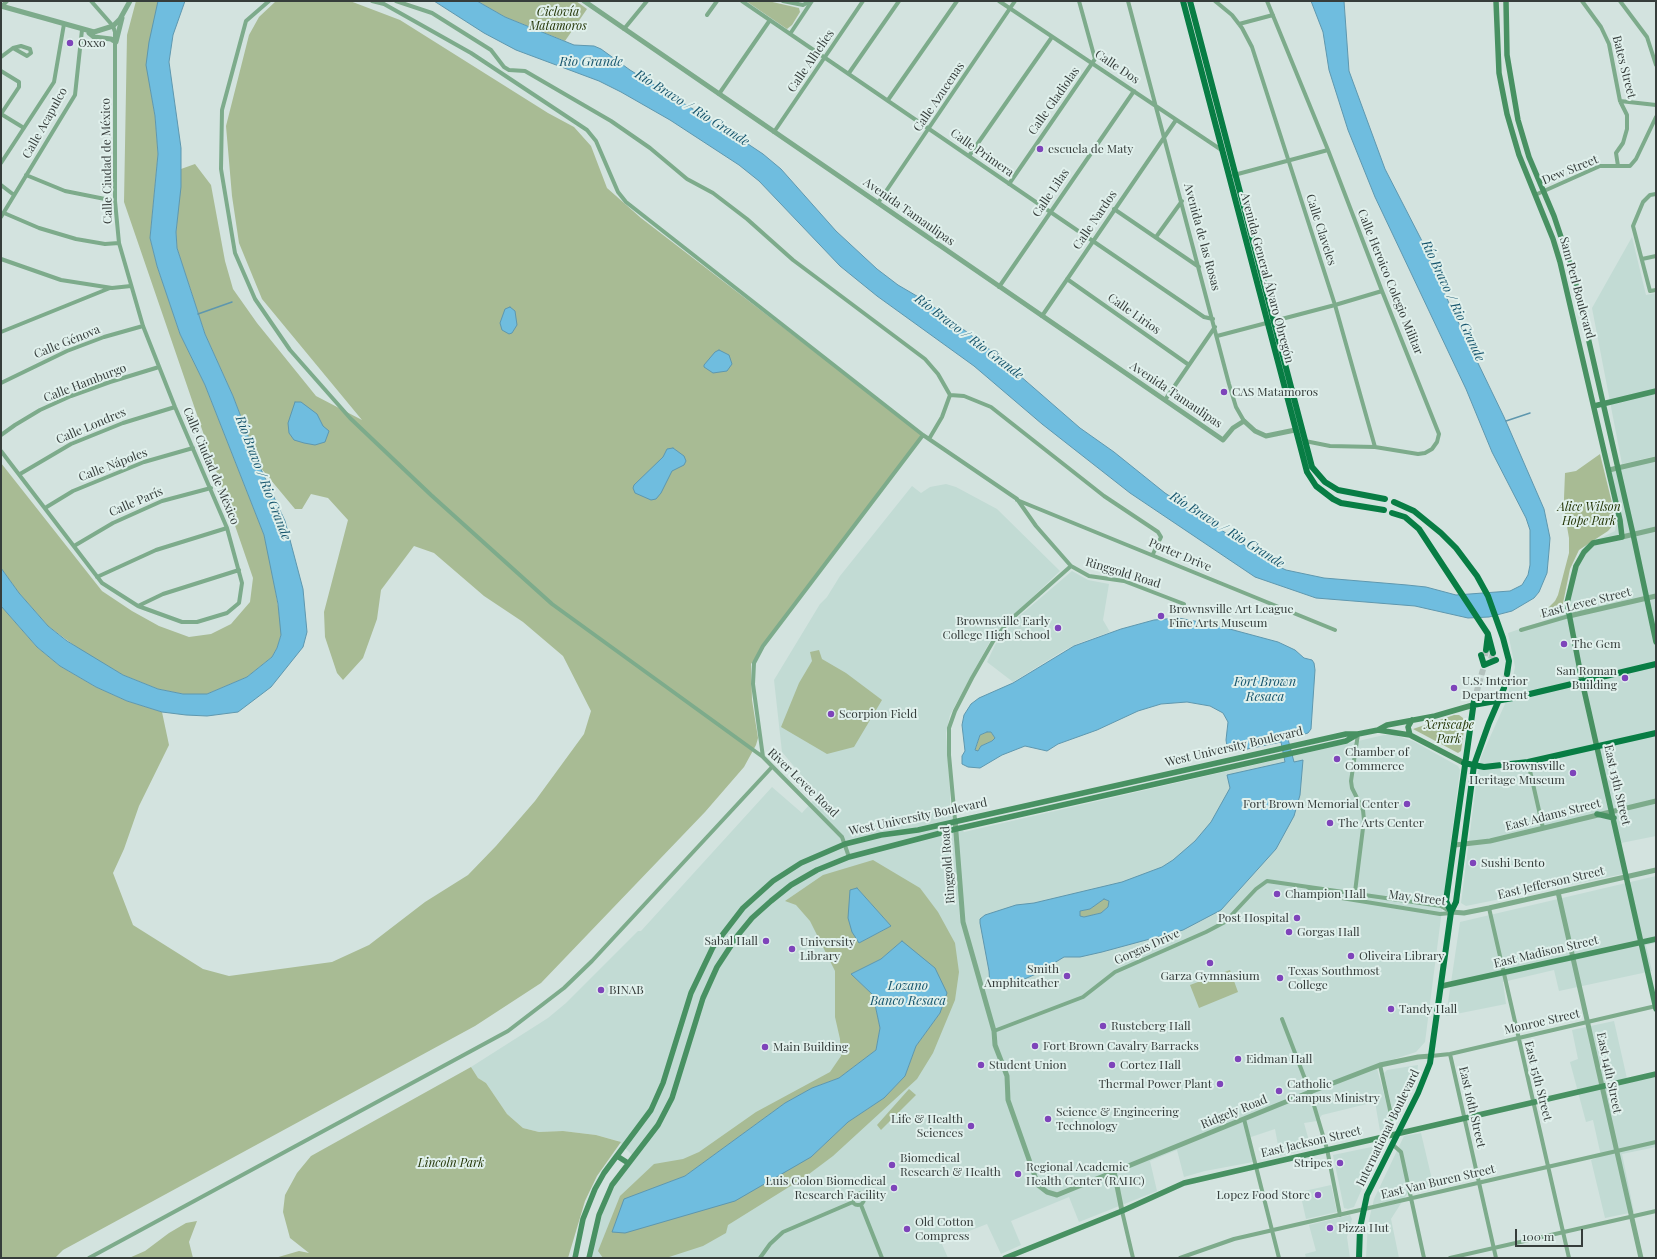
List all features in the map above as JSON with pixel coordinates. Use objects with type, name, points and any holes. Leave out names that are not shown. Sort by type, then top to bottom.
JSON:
[{"type":"main road","name":"Avenida General Álvaro Obregón","points":[[1184,1],[1206,75],[1271,322],[1288,391],[1295,430],[1307,472],[1311,480],[1321,491],[1341,503],[1384,510]]},
{"type":"main road","name":"Avenida General Álvaro Obregón","points":[[1190,1],[1223,151],[1232,175]]},
{"type":"main road","name":"Sam Perl Boulevard","points":[[1496,1],[1499,73],[1506,108],[1519,155],[1560,262],[1594,406],[1622,537]]},
{"type":"main road","name":"Sam Perl Boulevard","points":[[1506,1],[1507,55],[1515,107],[1529,157],[1545,191],[1574,276],[1656,642]]},
{"type":"main road","points":[[1506,108],[1515,107]]},
{"type":"main road","name":"Avenida General Álvaro Obregón","points":[[1288,391],[1312,467],[1331,486],[1350,493],[1385,499]]},
{"type":"main road","points":[[1594,406],[1656,391]]},
{"type":"main road","points":[[1394,502],[1414,510],[1441,533],[1456,548],[1477,576],[1488,596],[1502,635],[1509,661],[1507,674]]},
{"type":"main road","points":[[1392,512],[1412,522],[1430,545],[1488,634],[1489,654],[1484,665],[1489,654]]},
{"type":"main road","name":"East 13th Street","points":[[1622,537],[1593,543],[1584,552],[1576,566],[1567,603],[1568,616],[1582,682],[1656,1007]]},
{"type":"main road","points":[[1474,703],[1500,700],[1656,664]]},
{"type":"main road","name":"International Boulevard","points":[[1359,1258],[1358,1239],[1367,1195],[1423,1081],[1432,1056],[1451,912],[1456,902],[1474,765],[1489,723],[1504,688]]},
{"type":"main road","name":"West University Boulevard","points":[[575,1258],[578,1238],[588,1204],[604,1174],[651,1110],[663,1083],[698,976],[713,947],[724,931],[744,908],[773,881],[801,863],[845,844],[881,835],[918,830],[955,820],[1294,745],[1346,734],[1358,734],[1378,730],[1387,725],[1435,716],[1474,703]]},
{"type":"main road","name":"International Boulevard","points":[[1451,912],[1446,901],[1464,763],[1474,703]]},
{"type":"main road","points":[[1410,735],[1408,727],[1412,720]]},
{"type":"main road","name":"West University Boulevard","points":[[1378,730],[1410,735],[1464,763]]},
{"type":"main road","points":[[1464,763],[1484,768],[1528,762],[1656,733]]},
{"type":"main road","name":"West University Boulevard","points":[[589,1258],[594,1230],[604,1201],[612,1185],[650,1135],[664,1113],[677,1084],[703,998],[717,967],[738,935],[759,911],[787,888],[817,870],[849,857],[956,829],[1346,741],[1358,734]]},
{"type":"main road","points":[[1597,814],[1614,818]]},
{"type":"main road","name":"East Madison Street","points":[[1442,986],[1656,939]]},
{"type":"main road","name":"East Jackson Street","points":[[1005,1258],[1122,1211],[1184,1183],[1656,1074]]},
{"type":"main road","points":[[618,1156],[628,1163]]},
{"type":"street","points":[[1,6],[8,1]]},
{"type":"street","points":[[91,1],[113,26]]},
{"type":"street","points":[[1,6],[89,32],[98,32],[113,26],[130,1]]},
{"type":"street","name":"River Levee Road","points":[[269,1],[246,21],[222,110],[221,169],[235,253],[255,299],[290,350],[350,418],[454,516],[552,604],[763,757],[842,837],[849,857]]},
{"type":"street","points":[[372,1],[384,4],[471,53],[588,130],[596,141],[618,192],[626,202],[923,435],[1017,499],[1036,526],[1071,566]]},
{"type":"street","points":[[396,1],[432,13],[491,50],[504,67],[510,70],[525,71],[611,121],[650,148],[687,179],[713,193],[741,214],[793,260],[925,359],[938,374],[950,395],[942,417],[929,439]]},
{"type":"street","points":[[624,28],[647,1]]},
{"type":"street","points":[[708,15],[717,1]]},
{"type":"street","name":"Calle Primera","points":[[742,1],[826,57],[1204,317],[1213,318]]},
{"type":"street","points":[[783,1],[803,5],[811,1]]},
{"type":"street","points":[[790,34],[811,1]]},
{"type":"street","name":"Calle Alhelíes","points":[[774,132],[863,1]]},
{"type":"street","points":[[849,73],[899,1]]},
{"type":"street","points":[[888,100],[957,1]]},
{"type":"street","name":"Calle Dos","points":[[999,1],[1223,151]]},
{"type":"street","name":"Calle Azucenas","points":[[878,203],[1015,1]]},
{"type":"street","name":"Calle Gladiolas","points":[[1009,184],[1095,59],[1079,1]]},
{"type":"street","name":"Avenida de las Rosas","points":[[1128,1],[1165,136],[1233,398],[1244,421],[1255,432],[1266,436],[1295,430]]},
{"type":"street","name":"Calle Claveles","points":[[1215,1],[1232,15],[1252,47],[1287,160],[1335,305],[1375,447]]},
{"type":"street","name":"Calle Heroico Colegio Militar","points":[[1267,1],[1328,150],[1439,434],[1437,442],[1432,449],[1425,453],[1418,454],[1375,447],[1330,446],[1304,441]]},
{"type":"street","name":"Bates Street","points":[[1582,1],[1601,27],[1609,44],[1620,101],[1627,115],[1627,129],[1623,143],[1616,153],[1618,166]]},
{"type":"street","points":[[1620,1],[1647,37],[1656,65]]},
{"type":"street","name":"Avenida Tamaulipas","points":[[587,2],[999,287],[1224,440],[1233,428],[1244,421]]},
{"type":"street","points":[[89,32],[94,37],[111,39],[116,42],[123,13]]},
{"type":"street","points":[[1239,24],[1273,15]]},
{"type":"street","points":[[719,94],[770,20]]},
{"type":"street","points":[[1,163],[54,82],[64,24]]},
{"type":"street","name":"Calle Ciudad de México","points":[[1,451],[102,583],[138,606],[182,622],[197,622],[227,613],[236,606],[241,599],[242,583],[227,528],[175,407],[143,326],[119,243],[115,201],[116,42],[113,26]]},
{"type":"street","name":"Calle Acapulco","points":[[1,217],[75,95],[82,30]]},
{"type":"street","points":[[969,156],[1052,37]]},
{"type":"street","points":[[1,57],[13,48]]},
{"type":"street","points":[[1,71],[19,82],[19,87],[1,114],[24,128]]},
{"type":"street","name":"Calle Lilas","points":[[999,287],[1134,91]]},
{"type":"street","points":[[1620,101],[1656,105]]},
{"type":"street","name":"Dew Street","points":[[1535,195],[1600,166],[1630,166],[1636,159],[1656,117]]},
{"type":"street","name":"Calle Nardos","points":[[1042,316],[1176,120]]},
{"type":"street","points":[[1232,175],[1328,150]]},
{"type":"street","points":[[26,175],[41,183],[65,191],[115,201]]},
{"type":"street","points":[[1,185],[14,195]]},
{"type":"street","points":[[1656,194],[1650,195],[1643,202],[1633,226],[1650,291],[1656,290]]},
{"type":"street","points":[[1156,237],[1182,201]]},
{"type":"street","points":[[1114,209],[1199,266]]},
{"type":"street","points":[[4,213],[39,228],[76,239],[105,244],[119,243]]},
{"type":"street","points":[[1642,259],[1656,256]]},
{"type":"street","points":[[1,259],[61,280],[112,288],[131,286]]},
{"type":"street","name":"Calle Lirios","points":[[1067,279],[1189,365]]},
{"type":"street","points":[[1,332],[112,288]]},
{"type":"street","points":[[1217,336],[1382,291]]},
{"type":"street","name":"Calle Génova","points":[[1,383],[67,351],[104,337],[143,326]]},
{"type":"street","points":[[1165,400],[1215,327]]},
{"type":"street","name":"Calle Hamburgo","points":[[1,435],[40,410],[71,396],[159,367]]},
{"type":"street","points":[[950,395],[964,396],[991,407],[1104,496],[1158,532],[1161,537],[1153,554]]},
{"type":"street","name":"Calle Londres","points":[[20,474],[71,444],[123,423],[175,407]]},
{"type":"street","points":[[763,757],[753,684],[754,663],[764,646],[923,435]]},
{"type":"street","name":"Calle Nápoles","points":[[45,508],[73,491],[131,467],[193,448]]},
{"type":"street","points":[[1608,470],[1656,460]]},
{"type":"street","name":"Calle París","points":[[74,546],[113,523],[162,501],[211,488]]},
{"type":"street","name":"Porter Drive","points":[[1017,499],[1335,630]]},
{"type":"street","points":[[97,577],[156,550],[227,528]]},
{"type":"street","points":[[1622,537],[1656,529]]},
{"type":"street","name":"Ringgold Road","points":[[1047,1192],[1038,1185],[1017,1129],[1008,1100],[1007,1076],[995,1045],[994,1031],[963,922],[948,739],[949,728],[955,711],[987,650],[1003,627],[1071,566],[1089,576],[1124,581],[1184,604]]},
{"type":"street","points":[[138,606],[163,594],[239,570]]},
{"type":"street","name":"East Levee Street","points":[[1522,630],[1568,616],[1656,596]]},
{"type":"street","points":[[1354,900],[1364,820],[1363,810],[1352,788],[1351,781],[1358,734]]},
{"type":"street","points":[[1528,762],[1543,828]]},
{"type":"street","points":[[89,1258],[508,1031],[564,988],[592,961],[772,767]]},
{"type":"street","name":"East Adams Street","points":[[1454,845],[1490,841],[1656,801]]},
{"type":"street","name":"East Jefferson Street","points":[[1451,912],[1464,913],[1489,908],[1656,870]]},
{"type":"street","name":"Gorgas Drive","points":[[994,1031],[1083,996],[1115,972],[1206,932],[1225,922],[1263,883],[1268,881],[1277,882]]},
{"type":"street","name":"May Street","points":[[1277,882],[1441,906],[1451,912]]},
{"type":"street","name":"May Street","points":[[1303,885],[1323,895],[1440,914],[1451,912]]},
{"type":"street","name":"East 14th Street","points":[[1558,892],[1640,1258]]},
{"type":"street","name":"East 15th Street","points":[[1489,908],[1518,1038],[1549,1165],[1569,1258]]},
{"type":"street","name":"Monroe Street","points":[[1432,1056],[1450,1054],[1656,1007]]},
{"type":"street","points":[[1282,1019],[1310,1092],[1327,1150],[1340,1215]]},
{"type":"street","name":"East 16th Street","points":[[1450,1054],[1496,1258]]},
{"type":"street","name":"Ridgely Road","points":[[1047,1192],[1057,1195],[1310,1092],[1380,1066],[1418,1057],[1432,1056]]},
{"type":"street","points":[[1380,1066],[1392,1119]]},
{"type":"street","points":[[1244,1119],[1279,1258]]},
{"type":"street","name":"East Van Buren Street","points":[[1180,1258],[1218,1243],[1480,1183],[1549,1165],[1656,1142]]},
{"type":"street","points":[[1392,1144],[1401,1152],[1424,1258]]},
{"type":"street","points":[[1114,1171],[1133,1258]]},
{"type":"street","points":[[853,1202],[854,1194],[862,1193],[865,1198],[861,1205]]},
{"type":"street","points":[[853,1202],[856,1205],[861,1205]]},
{"type":"street","points":[[760,1258],[770,1244],[783,1232],[853,1202]]},
{"type":"street","points":[[861,1205],[882,1258]]},
{"type":"street","points":[[1450,1258],[1656,1211]]},
{"type":"shaded area","points":[[1632,237],[1646,295],[1656,293],[1656,456],[1622,464],[1592,308]]},
{"type":"shaded area","points":[[1656,461],[1656,836],[1616,844],[1623,874],[1466,906],[1461,903],[1477,777],[1481,757],[1505,704],[1515,667],[1508,633],[1564,614],[1570,576],[1580,552],[1590,543],[1615,531],[1616,525],[1609,470]]},
{"type":"shaded area","points":[[946,484],[956,487],[997,509],[1060,571],[994,634],[950,715],[946,733],[950,790],[950,815],[964,832],[1384,735],[1395,735],[1413,741],[1458,766],[1460,770],[1425,1042],[1416,1052],[1376,1065],[1392,1123],[1380,1131],[1375,1102],[1322,1115],[1317,1121],[1304,1123],[1311,1148],[1280,1156],[1275,1129],[1248,1138],[1253,1162],[1205,1171],[1184,1177],[1177,1150],[1150,1161],[1157,1191],[1079,1222],[1069,1197],[1011,1221],[1021,1245],[1001,1254],[987,1224],[941,1242],[948,1258],[592,1258],[595,1236],[607,1201],[616,1184],[635,1158],[618,1141],[596,1135],[563,1131],[539,1132],[523,1128],[507,1114],[486,1083],[478,1078],[471,1067],[548,1018],[566,1003],[638,931],[641,931],[772,787],[802,813],[818,795],[782,752],[774,680],[820,604],[827,597],[840,576],[912,486],[921,493],[930,487]]},
{"type":"shaded area","name":"Brownsville Early College High School","points":[[1072,571],[1088,580],[1109,584],[1103,620],[1110,632],[1079,643],[1063,651],[1013,682],[987,662],[995,645],[1016,619]]},
{"type":"shaded area","points":[[1656,876],[1656,943],[1646,945],[1652,971],[1559,991],[1554,970],[1503,982],[1506,1004],[1446,1016],[1460,922]]},
{"type":"shaded area","points":[[1614,1021],[1628,1083],[1656,1077],[1656,1147],[1622,1154],[1634,1212],[1605,1218],[1591,1160],[1601,1156],[1593,1120],[1586,1122],[1570,1062],[1578,1059],[1572,1030]]},
{"type":"shaded area","points":[[1418,1065],[1417,1074],[1394,1118],[1384,1073],[1387,1070]]},
{"type":"shaded area","points":[[1421,1133],[1434,1188],[1407,1194],[1391,1219],[1399,1258],[1366,1258],[1368,1224],[1374,1199],[1404,1136]]},
{"type":"shaded area","points":[[1381,1145],[1354,1207],[1348,1209],[1344,1208],[1333,1155]]},
{"type":"shaded area","points":[[1331,1185],[1337,1212],[1306,1219],[1300,1192]]},
{"type":"shaded area","points":[[1350,1215],[1352,1219],[1347,1237],[1350,1258],[1306,1258],[1305,1254],[1316,1251],[1309,1225]]},
{"type":"green space","points":[[136,1],[158,1],[150,87],[155,116],[158,154],[150,238],[157,266],[180,334],[205,385],[264,535],[281,623],[281,635],[277,648],[272,657],[247,677],[207,694],[183,694],[158,689],[123,675],[83,652],[48,626],[19,593],[1,568],[1,463],[102,591],[132,611],[159,626],[189,637],[211,634],[231,624],[250,602],[253,578],[124,202],[127,35]]},
{"type":"green space","points":[[276,1],[350,1],[400,20],[548,113],[574,127],[591,146],[607,188],[641,218],[923,435],[751,664],[752,700],[758,738],[756,745],[744,767],[705,812],[541,983],[475,1026],[63,1250],[55,1258],[1,1258],[1,606],[37,647],[60,666],[96,687],[127,701],[162,712],[169,745],[139,806],[124,849],[113,873],[133,925],[203,969],[229,976],[332,962],[369,945],[425,902],[468,875],[496,846],[535,801],[584,734],[591,711],[563,656],[523,622],[484,596],[434,553],[414,546],[381,590],[377,619],[363,658],[343,680],[337,673],[325,637],[324,612],[348,520],[328,498],[311,494],[302,509],[295,509],[260,467],[233,396],[205,334],[177,248],[176,232],[181,169],[195,164],[211,185],[225,261],[233,289],[257,323],[316,396],[362,420],[262,299],[239,243],[232,196],[226,126],[249,35],[259,17]]},
{"type":"green space","name":"Ciclovía Matamoros","points":[[477,1],[576,1],[587,9],[565,41],[505,17]]},
{"type":"green space","points":[[746,1],[768,1],[799,8],[800,12],[792,25],[787,29]]},
{"type":"green space","name":"Alice Wilson Hope Park","points":[[1600,454],[1613,507],[1614,524],[1608,531],[1579,550],[1570,569],[1561,613],[1542,619],[1540,616],[1555,601],[1558,595],[1569,553],[1569,538],[1564,498],[1565,473],[1576,471]]},
{"type":"green space","name":"Scorpion Field","points":[[819,650],[822,659],[846,673],[882,700],[854,747],[827,754],[781,727],[799,683],[812,661],[810,652]]},
{"type":"green space","name":"Xeriscape Park","points":[[1454,715],[1459,715],[1463,718],[1465,723],[1461,751],[1458,753],[1413,729]]},
{"type":"green space","points":[[991,732],[995,738],[981,746],[978,751],[975,751],[980,735]]},
{"type":"green space","points":[[873,860],[920,888],[938,912],[955,943],[959,972],[955,1000],[933,1053],[917,1079],[833,1156],[805,1177],[728,1225],[726,1233],[703,1246],[666,1258],[603,1258],[598,1251],[620,1196],[654,1164],[683,1159],[699,1152],[756,1112],[830,1072],[841,1056],[840,1039],[835,1017],[835,971],[810,921],[796,905],[785,901],[823,875]],"holes":[[[857,888],[891,926],[859,943]],[[902,941],[940,1013],[916,1046],[905,1076],[884,1098],[848,1122],[811,1157],[625,1199],[685,1176],[785,1103],[812,1088],[839,1078],[876,1050],[880,1028],[873,995],[851,974],[881,959]]]},
{"type":"green space","points":[[1104,899],[1109,901],[1108,907],[1101,913],[1084,917],[1080,916],[1080,911],[1090,909]]},
{"type":"green space","points":[[1230,970],[1238,992],[1199,1008],[1190,985]]},
{"type":"green space","name":"Lincoln Park","points":[[471,1067],[478,1078],[486,1083],[507,1114],[523,1128],[539,1132],[563,1131],[596,1135],[621,1142],[597,1176],[585,1201],[568,1258],[275,1258],[299,1251],[309,1253],[290,1238],[283,1212],[285,1195],[297,1173],[311,1156]]},
{"type":"green space","points":[[909,1089],[916,1095],[881,1130],[877,1125]]},
{"type":"green space","points":[[197,1221],[189,1242],[193,1258],[129,1258],[145,1251],[169,1233],[186,1223]]},
{"type":"water","name":"Río Bravo / Rio Grande","points":[[158,1],[185,1],[173,35],[169,62],[181,148],[181,187],[176,232],[177,248],[205,334],[233,396],[260,467],[285,521],[303,589],[307,632],[303,647],[271,687],[238,712],[207,716],[162,712],[127,701],[96,687],[60,666],[37,647],[1,606],[1,568],[19,593],[48,626],[67,641],[123,675],[158,689],[183,694],[207,694],[247,677],[272,657],[277,648],[281,635],[278,604],[264,535],[205,385],[180,334],[157,266],[150,238],[158,154],[155,116],[146,65],[149,42]]},
{"type":"water","name":"Rio Grande","points":[[434,1],[477,1],[505,17],[574,45],[594,46],[601,49],[630,70],[763,154],[781,169],[836,231],[877,269],[898,285],[927,302],[988,348],[1080,428],[1114,452],[1165,493],[1273,564],[1286,570],[1324,578],[1426,587],[1456,595],[1510,591],[1522,585],[1528,575],[1530,565],[1530,530],[1526,518],[1492,452],[1466,389],[1375,197],[1348,130],[1329,70],[1323,32],[1311,1],[1344,1],[1349,71],[1385,169],[1421,239],[1449,303],[1504,417],[1544,509],[1550,538],[1547,573],[1539,592],[1534,598],[1512,611],[1489,617],[1468,618],[1415,606],[1316,598],[1255,577],[1130,493],[1042,424],[974,366],[877,296],[840,266],[759,181],[739,165],[670,120],[621,92],[599,81],[516,50],[484,33]]},
{"type":"water","points":[[510,307],[515,311],[517,325],[512,333],[509,334],[502,330],[500,323],[505,309]]},
{"type":"water","points":[[719,350],[729,355],[732,364],[727,371],[713,373],[704,367],[704,365],[715,352]]},
{"type":"water","points":[[295,402],[301,402],[317,414],[323,426],[329,431],[325,442],[315,445],[294,440],[289,433],[288,423]]},
{"type":"water","points":[[673,448],[684,456],[686,461],[684,465],[672,471],[661,493],[656,499],[651,500],[635,493],[633,488],[634,485],[663,457],[667,449]]},
{"type":"water","name":"Fort Brown Resaca","points":[[1178,618],[1211,624],[1278,642],[1295,650],[1304,658],[1312,660],[1315,670],[1311,729],[1308,733],[1288,739],[1294,762],[1303,760],[1300,795],[1294,816],[1276,849],[1221,910],[1183,930],[1080,957],[1064,957],[1036,974],[1020,981],[992,988],[990,985],[989,971],[980,923],[980,919],[985,915],[1016,905],[1034,903],[1122,882],[1162,867],[1173,860],[1195,841],[1211,822],[1230,788],[1227,775],[1285,762],[1281,742],[1228,753],[1226,740],[1228,722],[1223,713],[1210,706],[1187,702],[1161,704],[1138,711],[1097,730],[1058,744],[1047,751],[1025,746],[1002,755],[980,768],[968,767],[962,764],[962,756],[965,751],[962,725],[964,715],[971,704],[979,698],[1013,683],[1074,646],[1121,629],[1154,620]],"holes":[[[991,732],[995,738],[981,746],[978,751],[975,750],[980,735]],[[1104,899],[1109,901],[1108,907],[1101,913],[1084,917],[1080,916],[1080,911],[1090,909]]]},
{"type":"water","points":[[857,888],[891,926],[859,943],[852,932],[848,918],[850,890]]},
{"type":"water","name":"Lozano Banco Resaca","points":[[902,941],[935,968],[947,993],[940,1013],[916,1046],[905,1076],[884,1098],[848,1122],[811,1157],[735,1201],[625,1233],[612,1232],[624,1199],[685,1176],[785,1103],[812,1088],[839,1078],[876,1050],[880,1028],[873,995],[851,974],[881,959]]},
{"type":"waterway","points":[[198,314],[232,302]]},
{"type":"waterway","points":[[1506,421],[1530,413]]},
{"type":"tunnel","points":[[1485,656],[1486,650]]},
{"type":"tunnel","points":[[1491,659],[1493,653]]},
{"type":"tunnel","points":[[1474,701],[1484,666]]},
{"type":"tunnel","points":[[1504,688],[1507,674]]},
{"type":"place","name":"Oxxo","points":[[70,43]]},
{"type":"place","name":"escuela de Maty","points":[[1040,149]]},
{"type":"place","name":"CAS Matamoros","points":[[1224,392]]},
{"type":"place","name":"Brownsville Art League Fine Arts Museum","points":[[1161,616]]},
{"type":"place","name":"Brownsville Early College High School","points":[[1058,628]]},
{"type":"place","name":"The Gem","points":[[1564,644]]},
{"type":"place","name":"San Roman Building","points":[[1625,678]]},
{"type":"place","name":"U.S. Interior Department","points":[[1454,688]]},
{"type":"place","name":"Scorpion Field","points":[[831,714]]},
{"type":"place","name":"Chamber of Commerce","points":[[1337,759]]},
{"type":"place","name":"Brownsville Heritage Museum","points":[[1573,773]]},
{"type":"place","name":"Fort Brown Memorial Center","points":[[1407,804]]},
{"type":"place","name":"The Arts Center","points":[[1330,823]]},
{"type":"place","name":"Sushi Bento","points":[[1473,863]]},
{"type":"place","name":"Champion Hall","points":[[1277,894]]},
{"type":"place","name":"Post Hospital","points":[[1297,918]]},
{"type":"place","name":"Gorgas Hall","points":[[1289,932]]},
{"type":"place","name":"Sabal Hall","points":[[766,941]]},
{"type":"place","name":"University Library","points":[[792,949]]},
{"type":"place","name":"Oliveira Library","points":[[1351,956]]},
{"type":"place","name":"Garza Gymnasium","points":[[1210,963]]},
{"type":"place","name":"Smith Amphiteather","points":[[1067,976]]},
{"type":"place","name":"Texas Southmost College","points":[[1280,978]]},
{"type":"place","name":"BINAB","points":[[601,990]]},
{"type":"place","name":"Tandy Hall","points":[[1391,1009]]},
{"type":"place","name":"Rusteberg Hall","points":[[1103,1026]]},
{"type":"place","name":"Fort Brown Cavalry Barracks","points":[[1035,1046]]},
{"type":"place","name":"Main Building","points":[[765,1047]]},
{"type":"place","name":"Eidman Hall","points":[[1238,1059]]},
{"type":"place","name":"Student Union","points":[[981,1065]]},
{"type":"place","name":"Cortez Hall","points":[[1112,1065]]},
{"type":"place","name":"Thermal Power Plant","points":[[1220,1084]]},
{"type":"place","name":"Catholic Campus Ministry","points":[[1279,1091]]},
{"type":"place","name":"Science & Engineering Technology","points":[[1048,1119]]},
{"type":"place","name":"Life & Health Sciences","points":[[971,1126]]},
{"type":"place","name":"Stripes","points":[[1340,1163]]},
{"type":"place","name":"Biomedical Research & Health","points":[[892,1165]]},
{"type":"place","name":"Regional Academic Health Center (RAHC)","points":[[1018,1174]]},
{"type":"place","name":"Luis Colon Biomedical Research Facility","points":[[894,1188]]},
{"type":"place","name":"Lopez Food Store","points":[[1318,1195]]},
{"type":"place","name":"Pizza Hut","points":[[1330,1228]]},
{"type":"place","name":"Old Cotton Compress","points":[[907,1229]]}]
